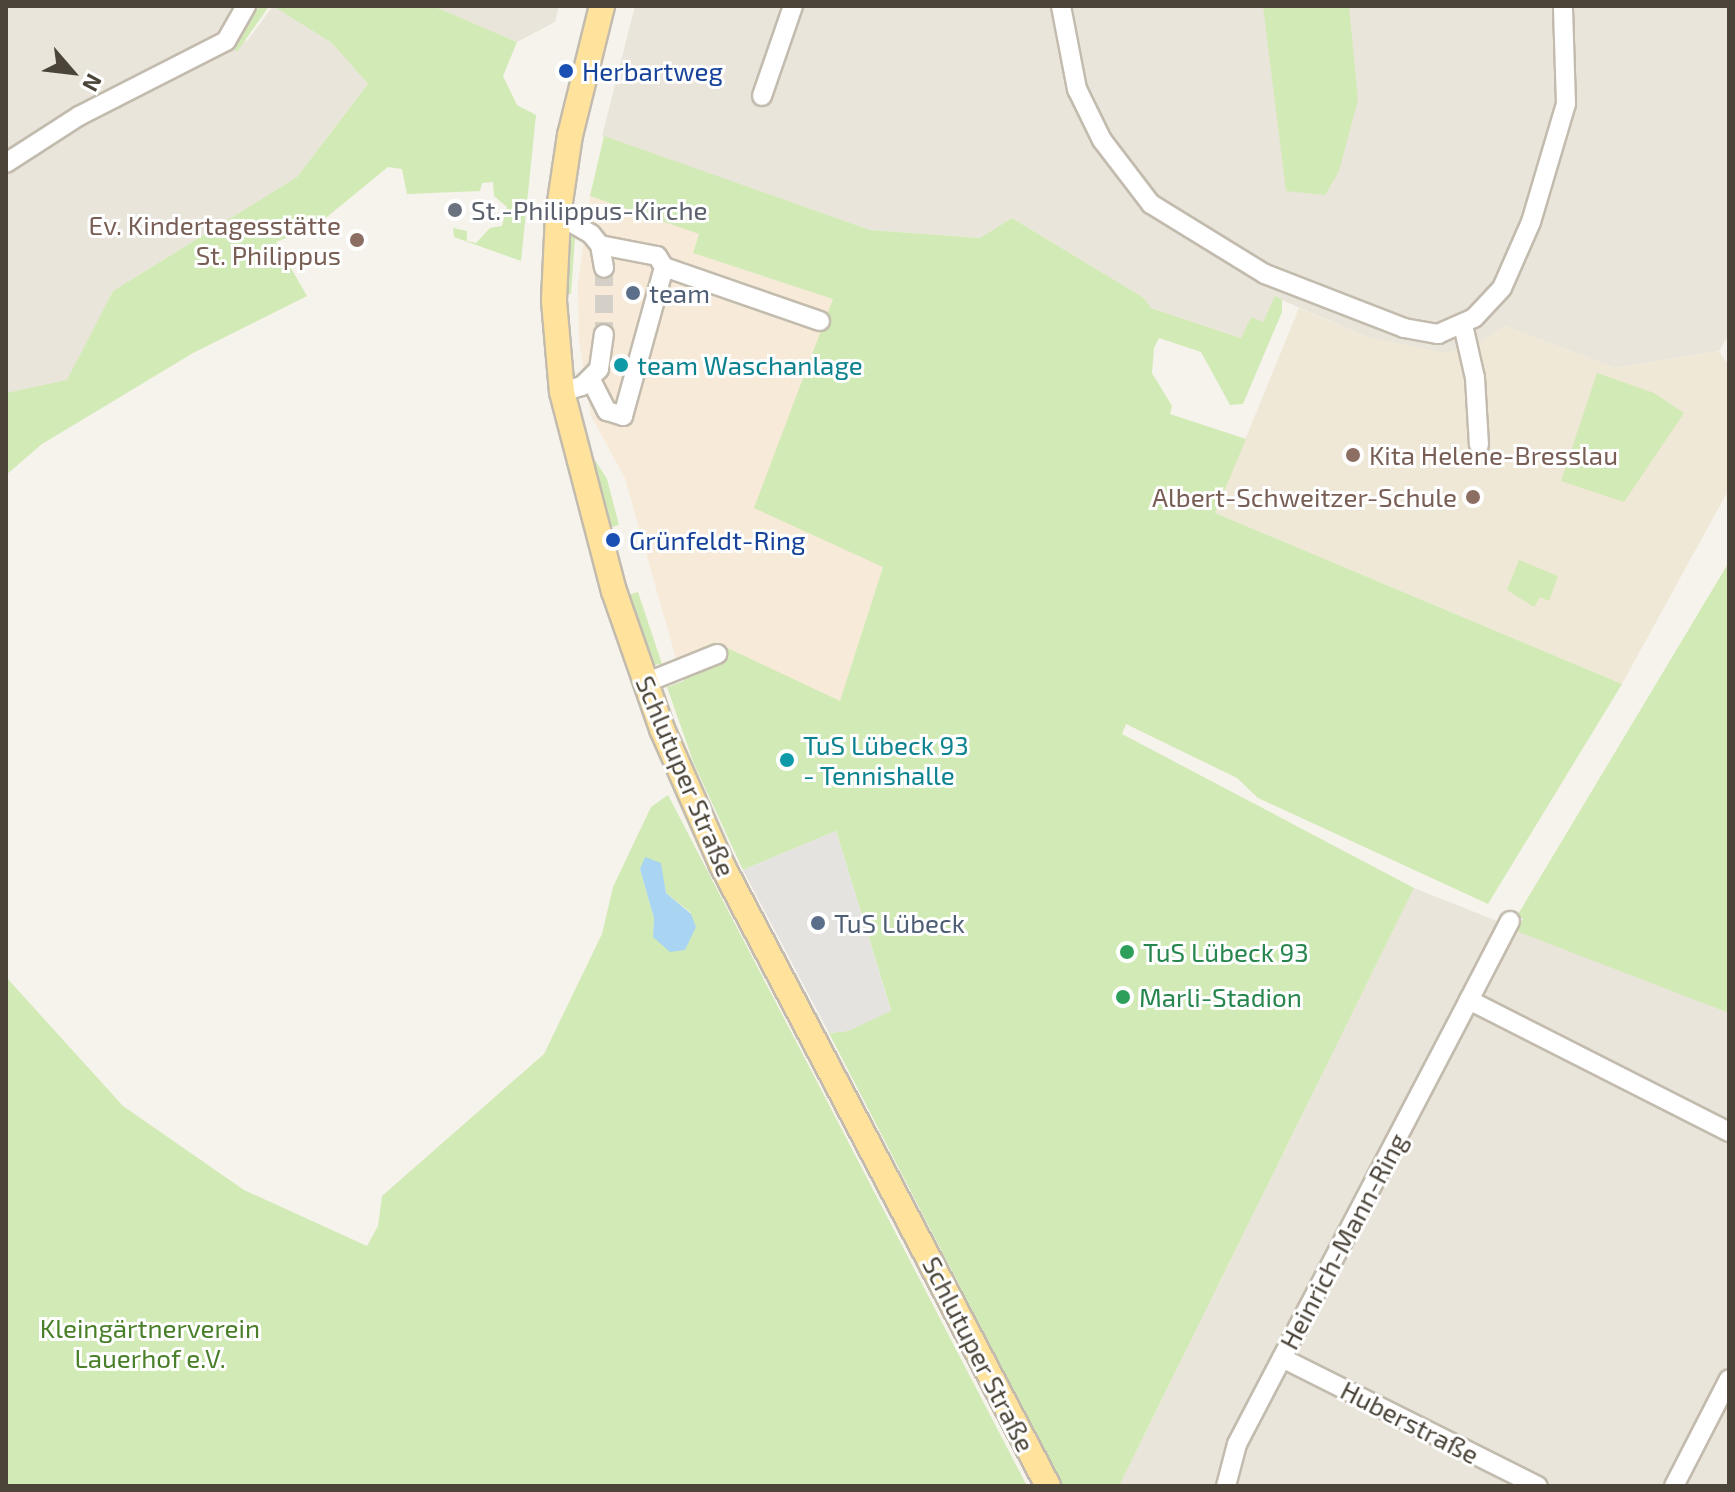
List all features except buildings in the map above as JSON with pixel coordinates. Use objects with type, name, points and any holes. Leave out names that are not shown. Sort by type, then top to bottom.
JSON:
[{"type":"main road","name":"Schlutuper Straße","points":[[602,6],[572,123],[558,215],[554,301],[562,392],[593,520],[645,683],[722,865],[1048,1486]]},
{"type":"street","points":[[6,163],[79,116],[226,41],[246,6]]},
{"type":"street","points":[[762,96],[793,6]]},
{"type":"street","points":[[1061,6],[1077,89],[1102,140],[1151,204],[1237,260],[1302,290],[1404,328],[1438,334],[1463,325],[1502,288],[1555,152],[1568,64],[1563,6]]},
{"type":"street","points":[[558,215],[591,234],[600,245],[604,268]]},
{"type":"street","points":[[600,245],[657,256],[664,267],[820,321]]},
{"type":"street","points":[[591,380],[607,411],[623,416],[664,267]]},
{"type":"street","points":[[1463,325],[1475,378],[1479,445]]},
{"type":"street","points":[[562,392],[591,380],[599,369],[604,334]]},
{"type":"street","points":[[645,683],[717,654]]},
{"type":"street","name":"Heinrich-Mann-Ring","points":[[1226,1486],[1237,1444],[1510,921]]},
{"type":"street","points":[[1469,1000],[1729,1132]]},
{"type":"street","name":"Huberstraße","points":[[1282,1358],[1538,1486]]},
{"type":"street","points":[[1674,1486],[1729,1379]]},
{"type":"shaded area","points":[[6,6],[259,6],[234,46],[248,40],[273,6],[332,43],[368,84],[297,177],[113,291],[67,381],[6,393]]},
{"type":"shaded area","points":[[433,6],[559,6],[555,22],[517,42]]},
{"type":"shaded area","points":[[635,6],[1729,6],[1729,334],[1719,351],[1615,368],[1505,326],[1480,342],[1446,353],[1408,348],[1367,337],[1275,297],[1263,322],[1242,338],[1151,308],[1144,298],[1012,218],[980,238],[870,230],[602,136]]},
{"type":"shaded area","points":[[590,196],[699,234],[693,253],[834,299],[816,347],[883,567],[840,702],[715,642],[676,659],[625,478],[591,416],[579,340],[578,284]]},
{"type":"shaded area","name":"Albert-Schweitzer-Schule","points":[[1299,308],[1367,337],[1446,353],[1480,342],[1505,326],[1615,368],[1719,351],[1729,367],[1729,489],[1622,684],[1215,513]]},
{"type":"shaded area","name":"TuS Lübeck","points":[[836,831],[891,1011],[848,1031],[829,1033],[743,870]]},
{"type":"shaded area","points":[[1414,888],[1729,1013],[1729,1486],[1119,1486]]},
{"type":"green space","points":[[259,6],[269,6],[237,52],[234,47]]},
{"type":"green space","points":[[273,6],[433,6],[517,42],[503,76],[517,105],[536,115],[521,261],[454,237],[453,228],[467,231],[467,241],[476,243],[490,228],[502,226],[507,207],[494,196],[493,182],[482,183],[480,191],[407,194],[402,169],[388,167],[317,225],[276,242],[307,296],[193,353],[42,444],[6,475],[6,393],[67,380],[113,291],[297,177],[368,84],[332,43]]},
{"type":"green space","points":[[1263,6],[1349,6],[1358,100],[1339,171],[1325,195],[1286,191]]},
{"type":"green space","points":[[604,136],[870,230],[980,238],[1012,218],[1144,298],[1151,308],[1241,338],[1251,317],[1263,322],[1275,296],[1282,299],[1282,312],[1243,404],[1230,405],[1201,352],[1159,338],[1154,348],[1152,373],[1172,406],[1170,414],[1246,439],[1215,513],[1622,684],[1488,904],[1258,798],[1237,778],[1126,724],[1122,734],[1414,888],[1119,1486],[1063,1486],[829,1033],[848,1031],[891,1010],[836,831],[743,870],[694,764],[667,687],[684,681],[676,659],[715,642],[840,701],[883,567],[754,508],[833,299],[693,253],[699,234],[590,196]]},
{"type":"green space","points":[[568,235],[575,237],[571,294],[563,293]]},
{"type":"green space","points":[[1597,373],[1654,393],[1684,413],[1624,502],[1561,481]]},
{"type":"green space","points":[[595,460],[607,479],[619,525],[605,529],[589,466]]},
{"type":"green space","points":[[1519,560],[1558,576],[1549,601],[1540,597],[1534,607],[1507,590]]},
{"type":"green space","points":[[1729,562],[1729,1013],[1516,931],[1523,919],[1517,916]]},
{"type":"green space","points":[[638,592],[662,664],[652,665],[624,596]]},
{"type":"green space","name":"Kleingärtnerverein Lauerhof e.V.","points":[[668,795],[1027,1486],[6,1486],[6,977],[123,1106],[244,1190],[367,1246],[378,1226],[382,1196],[544,1054],[602,934],[613,887],[651,807]],"holes":[[[660,863],[666,893],[691,913],[653,937],[654,918],[640,869]]]},
{"type":"water","points":[[645,857],[661,863],[666,893],[691,914],[696,927],[685,950],[670,952],[653,937],[654,918],[640,869]]},
{"type":"tunnel","points":[[604,268],[604,334]]},
{"type":"place","name":"Herbartweg","points":[[566,71]]},
{"type":"place","name":"St.-Philippus-Kirche","points":[[455,210]]},
{"type":"place","name":"Ev. Kindertagesstätte St. Philippus","points":[[357,240]]},
{"type":"place","name":"team","points":[[633,293]]},
{"type":"place","name":"team Waschanlage","points":[[621,365]]},
{"type":"place","name":"Kita Helene-Bresslau","points":[[1353,455]]},
{"type":"place","name":"Albert-Schweitzer-Schule","points":[[1473,497]]},
{"type":"place","name":"Grünfeldt-Ring","points":[[613,540]]},
{"type":"place","name":"TuS Lübeck 93 - Tennishalle","points":[[787,760]]},
{"type":"place","name":"TuS Lübeck","points":[[818,923]]},
{"type":"place","name":"TuS Lübeck 93","points":[[1127,952]]},
{"type":"place","name":"Marli-Stadion","points":[[1123,997]]}]
